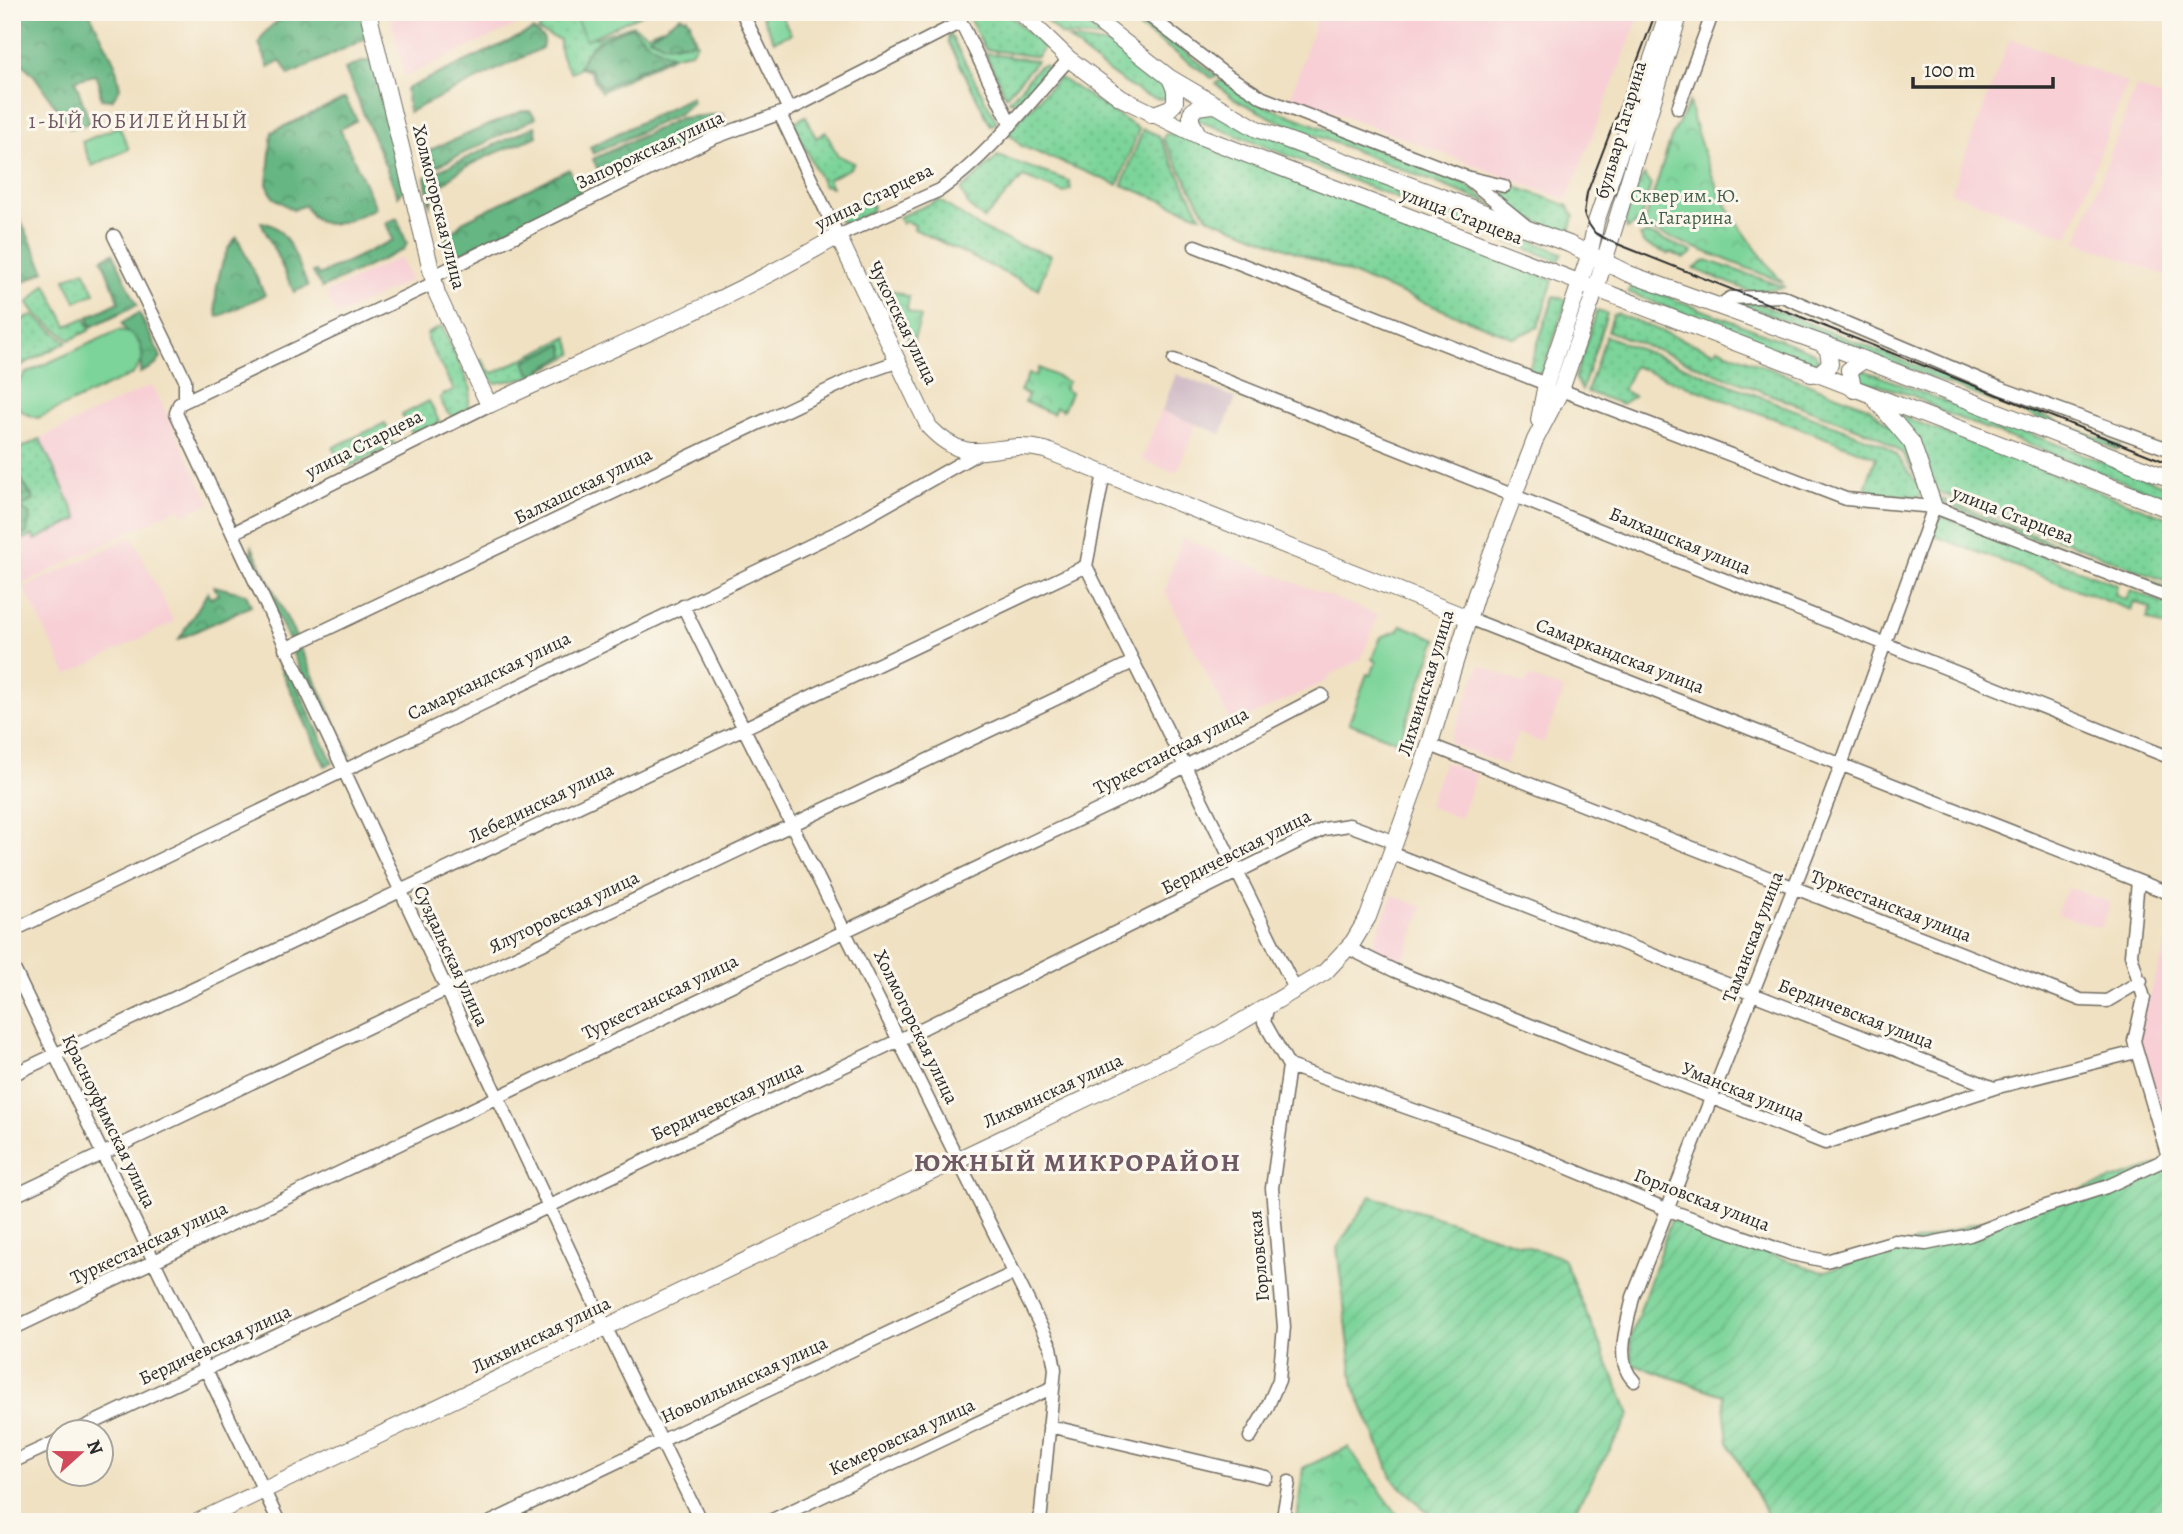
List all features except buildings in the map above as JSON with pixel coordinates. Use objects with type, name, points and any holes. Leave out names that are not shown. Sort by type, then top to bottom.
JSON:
[{"type":"main road","name":"Холмогорская улица","points":[[368,12],[433,280],[454,335],[489,405]]},
{"type":"main road","points":[[1020,12],[1069,59]]},
{"type":"main road","name":"улица Старцева","points":[[1086,12],[1104,18],[1170,78],[1257,129],[1569,244],[1629,274],[1864,360],[2171,479]]},
{"type":"main road","name":"бульвар Гагарина","points":[[1569,244],[1583,238],[1596,222],[1668,12]]},
{"type":"main road","name":"бульвар Гагарина","points":[[1597,259],[1680,12]]},
{"type":"main road","name":"улица Старцева","points":[[1069,59],[1121,98],[1199,136],[1811,374],[1944,421],[2171,510]]},
{"type":"main road","points":[[1152,115],[1170,108],[1175,103],[1175,90],[1170,78]]},
{"type":"main road","points":[[1199,136],[1191,121],[1191,113],[1197,107],[1213,105]]},
{"type":"main road","name":"бульвар Гагарина","points":[[1596,222],[1597,259]]},
{"type":"main road","name":"улица Старцева","points":[[489,405],[800,258],[838,236]]},
{"type":"main road","name":"Чукотская улица","points":[[838,236],[929,427],[954,449],[981,452],[1024,447],[1056,455]]},
{"type":"main road","name":"Лихвинская улица","points":[[197,1522],[1217,1036],[1325,972],[1348,948],[1368,917],[1430,745],[1468,618],[1515,496],[1597,259]]},
{"type":"main road","points":[[1811,374],[1820,373],[1830,364],[1828,350],[1821,344]]},
{"type":"main road","points":[[1854,390],[1849,370],[1864,360]]},
{"type":"main road","points":[[1874,398],[1912,443],[1934,507]]},
{"type":"main road","name":"Самаркандская улица","points":[[1056,455],[1468,618]]},
{"type":"street","name":"Чукотская улица","points":[[742,12],[838,236]]},
{"type":"street","points":[[1144,12],[1222,72],[1264,99],[1466,177],[1504,186]]},
{"type":"street","points":[[1678,107],[1713,12]]},
{"type":"street","name":"Запорожская улица","points":[[182,402],[433,280],[713,138],[785,112],[879,67],[958,17]]},
{"type":"street","points":[[958,17],[1011,125]]},
{"type":"street","name":"улица Старцева","points":[[838,236],[940,190],[1011,125],[1069,59]]},
{"type":"street","points":[[1466,177],[1534,232]]},
{"type":"street","name":"Суздальская улица","points":[[114,236],[185,380],[182,402],[176,413],[342,771],[701,1522]]},
{"type":"street","name":"улица Старцева","points":[[1195,246],[1846,499],[1934,507],[2171,598]]},
{"type":"street","points":[[1718,307],[1730,298],[1782,296],[2000,388],[2171,450]]},
{"type":"street","name":"Балхашская улица","points":[[1174,360],[2171,758]]},
{"type":"street","name":"Балхашская улица","points":[[285,649],[862,374],[899,361]]},
{"type":"street","name":"улица Старцева","points":[[233,533],[489,405]]},
{"type":"street","name":"Самаркандская улица","points":[[12,932],[846,528],[981,452]]},
{"type":"street","points":[[1104,473],[1086,566],[1296,990]]},
{"type":"street","name":"Таманская улица","points":[[1634,1381],[1626,1373],[1622,1357],[1633,1297],[1841,765],[1934,507]]},
{"type":"street","name":"Лебединская улица","points":[[12,1075],[400,893],[743,726],[1086,566]]},
{"type":"street","name":"Холмогорская улица","points":[[683,606],[1051,1347],[1055,1370],[1040,1522]]},
{"type":"street","name":"Самаркандская улица","points":[[1468,618],[2171,894]]},
{"type":"street","name":"Ялуторовская улица","points":[[12,1197],[1133,662]]},
{"type":"street","name":"Туркестанская улица","points":[[12,1329],[846,932],[1322,695]]},
{"type":"street","name":"Туркестанская улица","points":[[1430,745],[2088,1002],[2113,999],[2141,981]]},
{"type":"street","name":"Бердичевская улица","points":[[105,1418],[899,1041],[1333,826],[1353,826],[1393,847],[1752,994],[1994,1088]]},
{"type":"street","points":[[2138,881],[2131,955],[2144,998],[2133,1037],[2170,1160]]},
{"type":"street","name":"Уманская улица","points":[[1348,948],[1395,971],[1825,1143],[1994,1088],[2136,1052]]},
{"type":"street","name":"Красноуфимская улица","points":[[12,965],[279,1522]]},
{"type":"street","points":[[1268,1005],[1264,1022],[1289,1066]]},
{"type":"street","name":"Горловская улица","points":[[1289,1066],[1518,1147],[1666,1209],[1792,1254],[1826,1261],[1895,1241],[1926,1244],[1970,1236],[2034,1210],[2106,1187],[2170,1160]]},
{"type":"street","name":"Горловская","points":[[1250,1437],[1279,1380],[1284,1327],[1272,1188],[1289,1066]]},
{"type":"street","name":"Новоильинская улица","points":[[491,1522],[1014,1273]]},
{"type":"street","name":"Кемеровская улица","points":[[768,1522],[1052,1387]]},
{"type":"street","points":[[1049,1426],[1266,1477]]},
{"type":"street","points":[[12,1462],[46,1446]]},
{"type":"street","points":[[1282,1522],[1289,1482]]},
{"type":"shaded area","points":[[390,12],[544,12],[405,77]]},
{"type":"shaded area","points":[[1319,12],[1641,12],[1567,200],[1291,96]]},
{"type":"shaded area","points":[[2010,38],[2127,83],[2068,237],[1951,192]]},
{"type":"shaded area","points":[[2136,87],[2171,100],[2171,278],[2077,241]]},
{"type":"shaded area","points":[[400,257],[411,280],[337,316],[326,293]]},
{"type":"shaded area","points":[[1176,374],[1236,398],[1221,434],[1162,411]]},
{"type":"shaded area","points":[[149,386],[154,388],[210,503],[183,515],[179,508],[21,585],[12,567],[12,452]]},
{"type":"shaded area","points":[[1161,411],[1196,424],[1177,473],[1142,460]]},
{"type":"shaded area","points":[[132,536],[174,622],[67,675],[24,588]]},
{"type":"shaded area","points":[[1182,538],[1378,615],[1361,659],[1330,675],[1328,680],[1232,725],[1165,591]]},
{"type":"shaded area","points":[[1480,665],[1525,684],[1529,677],[1564,690],[1543,743],[1518,733],[1505,765],[1449,743]]},
{"type":"shaded area","points":[[1444,762],[1477,774],[1460,818],[1428,806]]},
{"type":"shaded area","points":[[2068,887],[2111,903],[2101,928],[2056,914]]},
{"type":"shaded area","points":[[1392,895],[1423,907],[1401,966],[1370,952]]},
{"type":"shaded area","points":[[2171,931],[2171,1134],[2167,1135],[2136,1035]]},
{"type":"green space","points":[[12,12],[89,12],[115,63],[120,88],[112,100],[101,99],[99,82],[95,75],[75,80],[90,123],[70,128],[34,75],[12,54]]},
{"type":"green space","points":[[297,12],[360,12],[367,38],[289,75],[280,60],[269,68],[259,43],[274,24]]},
{"type":"green space","points":[[549,12],[606,12],[598,25],[595,38],[632,25],[648,34],[687,17],[697,43],[691,52],[675,55],[601,92],[589,71],[580,68],[571,72],[562,57],[560,40],[538,31]]},
{"type":"green space","points":[[573,12],[646,12],[586,40]]},
{"type":"green space","points":[[760,12],[780,12],[791,34],[774,41]]},
{"type":"green space","points":[[966,12],[1006,12],[1044,47],[1037,57],[985,49]]},
{"type":"green space","points":[[1037,12],[1073,12],[1102,38],[1061,35]]},
{"type":"green space","points":[[1136,14],[1217,76],[1212,78],[1130,21]]},
{"type":"green space","points":[[681,16],[690,21],[694,42],[666,45],[649,37]]},
{"type":"green space","points":[[632,27],[650,44],[671,55],[602,88],[590,69],[579,67],[583,58],[600,41]]},
{"type":"green space","points":[[533,30],[544,39],[542,48],[409,112],[406,89]]},
{"type":"green space","points":[[949,32],[997,122],[991,126],[948,41]]},
{"type":"green space","points":[[1068,39],[1112,45],[1165,82],[1169,92],[1166,98],[1157,99],[1131,87]]},
{"type":"green space","points":[[985,53],[1037,61],[1006,96]]},
{"type":"green space","points":[[364,61],[372,61],[404,190],[398,196],[345,69]]},
{"type":"green space","points":[[1045,65],[1049,70],[1020,103],[1009,101],[1039,66]]},
{"type":"green space","points":[[1059,77],[1139,129],[1118,185],[1021,146],[1008,132]]},
{"type":"green space","points":[[1220,80],[1263,105],[1463,182],[1493,205],[1274,119],[1234,99],[1216,84]]},
{"type":"green space","points":[[691,97],[693,101],[679,114],[593,154],[590,147]]},
{"type":"green space","points":[[345,98],[357,120],[340,129],[376,208],[346,221],[328,224],[319,221],[305,205],[293,210],[273,197],[267,184],[272,132]]},
{"type":"green space","name":"Сквер им. Ю. А. Гагарина","points":[[1689,102],[1705,156],[1723,199],[1748,238],[1782,282],[1643,227],[1671,138]]},
{"type":"green space","points":[[1207,108],[1562,253],[1559,261],[1199,121],[1198,116]]},
{"type":"green space","points":[[522,111],[530,111],[536,118],[427,171],[435,161],[429,155],[424,155],[425,152]]},
{"type":"green space","points":[[722,114],[727,123],[604,183],[593,159],[680,118]]},
{"type":"green space","points":[[806,116],[816,138],[826,132],[837,155],[854,163],[851,168],[828,179],[832,187],[823,185],[793,123]]},
{"type":"green space","points":[[119,126],[129,149],[92,166],[82,142]]},
{"type":"green space","points":[[535,126],[537,136],[461,170],[437,191],[430,205],[425,177]]},
{"type":"green space","points":[[1143,129],[1158,135],[1201,216],[1122,185]]},
{"type":"green space","points":[[1166,133],[1194,138],[1553,280],[1538,327],[1514,338],[1207,217],[1163,139]]},
{"type":"green space","points":[[998,156],[1069,181],[1071,189],[1064,193],[1023,177],[984,219],[969,206],[961,190]]},
{"type":"green space","points":[[569,169],[581,194],[446,261],[445,240],[462,222]]},
{"type":"green space","points":[[1644,175],[1651,184],[1640,222],[1627,229],[1627,209]]},
{"type":"green space","points":[[1510,185],[1567,205],[1574,216],[1569,235],[1532,220],[1503,200]]},
{"type":"green space","points":[[868,197],[873,206],[871,212],[846,224],[840,221],[835,211]]},
{"type":"green space","points":[[939,200],[979,227],[1013,243],[1051,255],[1038,289],[914,229],[915,225],[905,221],[902,224],[899,217]]},
{"type":"green space","points":[[12,203],[45,271],[20,284],[12,271]]},
{"type":"green space","points":[[397,218],[407,244],[403,250],[322,288],[313,272],[316,271],[319,275],[393,240],[386,223]]},
{"type":"green space","points":[[261,222],[270,224],[285,238],[308,286],[294,292]]},
{"type":"green space","points":[[1647,233],[1693,252],[1684,259],[1644,244],[1640,236]]},
{"type":"green space","points":[[237,237],[265,295],[218,317],[216,299],[219,275],[227,252]]},
{"type":"green space","points":[[113,253],[137,305],[91,327],[88,317],[119,302],[102,259]]},
{"type":"green space","points":[[1706,260],[1785,287],[1752,292],[1694,269]]},
{"type":"green space","points":[[84,270],[95,293],[76,302],[65,279]]},
{"type":"green space","points":[[1632,283],[1815,353],[1819,362],[1809,365],[1628,292]]},
{"type":"green space","points":[[46,284],[67,326],[85,318],[90,330],[70,340],[35,313],[28,303]]},
{"type":"green space","points":[[883,287],[909,297],[907,311],[921,317],[913,342],[915,353]]},
{"type":"green space","points":[[1554,296],[1567,300],[1543,371],[1534,375],[1528,372]]},
{"type":"green space","points":[[1737,302],[1757,303],[2120,446],[2118,450]]},
{"type":"green space","points":[[1597,311],[1607,314],[1582,390],[1575,378]]},
{"type":"green space","points":[[139,313],[161,357],[156,365],[140,373],[140,344],[129,335],[122,323]]},
{"type":"green space","points":[[1618,314],[1714,352],[1717,348],[1868,407],[1902,437],[1915,475],[1902,453],[1877,436],[1608,331],[1613,316]]},
{"type":"green space","points":[[33,315],[67,342],[12,370],[12,324]]},
{"type":"green space","points":[[442,326],[471,389],[468,408],[455,417],[447,412],[440,400],[442,395],[454,390],[427,340],[427,334]]},
{"type":"green space","points":[[119,330],[134,337],[141,349],[142,361],[133,374],[38,418],[27,414],[16,404],[14,388],[26,373]]},
{"type":"green space","points":[[1606,336],[1884,445],[1895,454],[1923,491],[1919,497],[1870,493],[1866,486],[1876,457],[1634,366],[1623,390],[1634,396],[1622,404],[1587,392]]},
{"type":"green space","points":[[568,337],[573,354],[530,377],[496,383],[477,370],[474,363],[482,359],[487,369],[494,373]]},
{"type":"green space","points":[[563,344],[565,355],[534,374],[529,372],[525,361]]},
{"type":"green space","points":[[1039,368],[1068,382],[1064,389],[1071,393],[1063,410],[1056,407],[1053,414],[1025,402],[1028,395],[1020,391],[1029,373],[1036,376]]},
{"type":"green space","points":[[1861,369],[2171,488],[2171,500],[1943,412],[1914,396],[1858,379],[1857,371]]},
{"type":"green space","points":[[429,401],[440,423],[413,434],[402,415]]},
{"type":"green space","points":[[1893,413],[2171,519],[2171,583],[1933,490]]},
{"type":"green space","points":[[385,423],[394,445],[347,468],[332,448]]},
{"type":"green space","points":[[40,439],[78,519],[35,540],[33,535],[12,544],[12,452]]},
{"type":"green space","points":[[12,474],[20,477],[34,500],[20,507],[30,515],[27,533],[12,539]]},
{"type":"green space","points":[[1934,496],[2171,589],[2171,593],[1940,502]]},
{"type":"green space","points":[[1941,516],[2117,585],[2115,595],[2126,600],[2131,590],[2171,606],[2171,629],[2147,619],[2151,609],[2134,601],[2131,610],[1932,535],[1936,520]]},
{"type":"green space","points":[[252,547],[298,641],[289,640],[251,560]]},
{"type":"green space","points":[[214,586],[246,594],[251,606],[179,639],[208,592],[211,598],[218,594]]},
{"type":"green space","points":[[1401,625],[1437,639],[1399,742],[1349,723],[1367,674],[1371,675],[1376,662],[1372,659],[1381,637],[1399,630]]},
{"type":"green space","points":[[299,645],[350,755],[342,759],[293,654]]},
{"type":"green space","points":[[279,665],[291,673],[333,763],[325,766]]},
{"type":"green space","points":[[2171,1161],[2171,1515],[2128,1522],[1771,1522],[1728,1442],[1723,1395],[1632,1364],[1630,1340],[1671,1220],[1822,1272]]},
{"type":"green space","points":[[1371,1196],[1563,1258],[1630,1415],[1572,1515],[1560,1522],[1438,1522],[1393,1479],[1354,1387],[1337,1248]]},
{"type":"green space","points":[[1348,1447],[1403,1522],[1297,1522],[1303,1468]]},
{"type":"tram line","points":[[1656,12],[1587,193],[1584,214],[1595,233],[2171,464]]},
{"type":"district","name":"1-ЫЙ ЮБИЛЕЙНЫЙ","points":[[139,121]]},
{"type":"district","name":"ЮЖНЫЙ МИКРОРАЙОН","points":[[1078,1162]]}]
